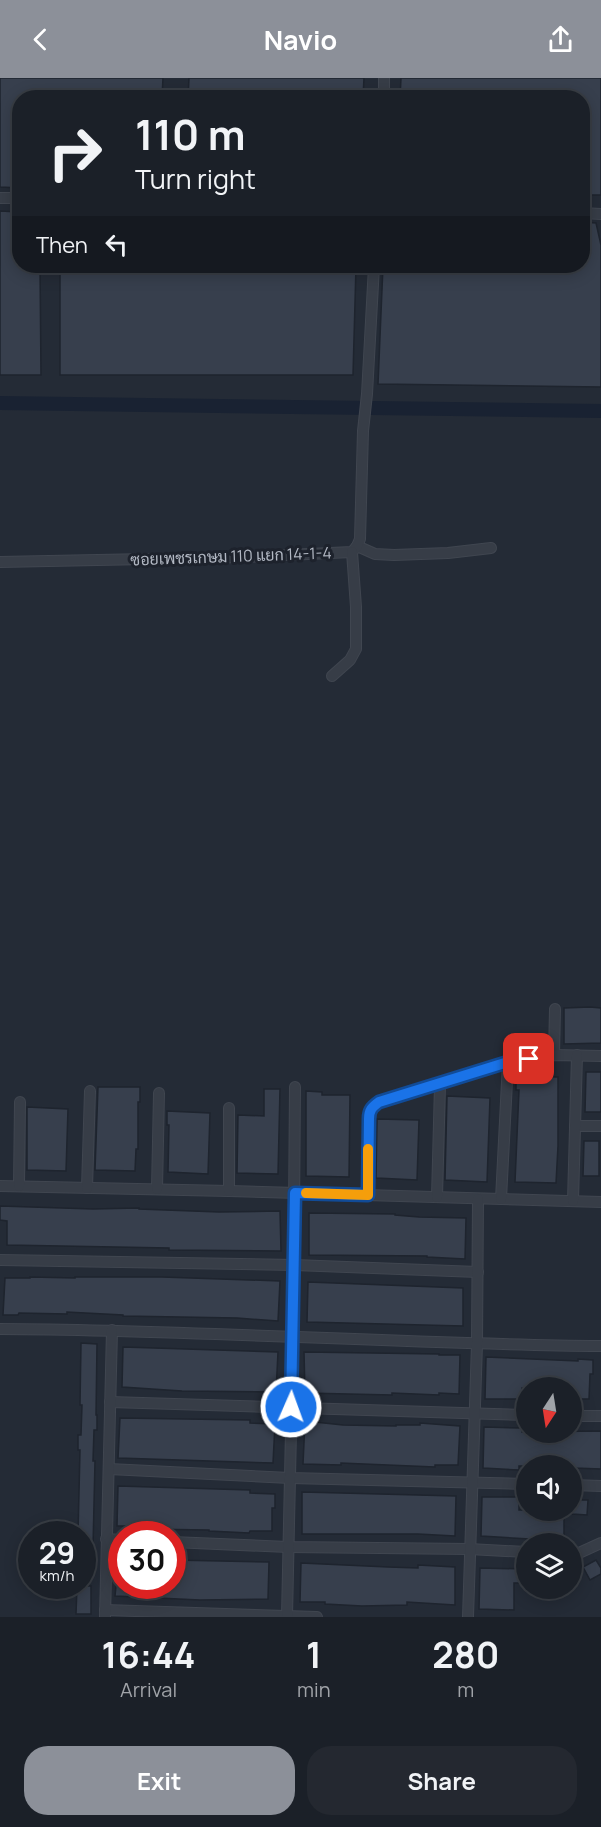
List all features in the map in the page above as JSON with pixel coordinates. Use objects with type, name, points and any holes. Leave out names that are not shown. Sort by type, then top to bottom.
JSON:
[{"type":"street","points":[[332,676],[350,660],[356,649],[355,549],[360,539],[362,442],[374,273]]},
{"type":"street","name":"ซอยเพชรเกษม 110 แยก 14-1-4","points":[[0,562],[255,557],[355,549],[375,554],[394,555],[448,553],[491,548]]},
{"type":"street","points":[[554,1054],[555,1009]]},
{"type":"street","points":[[368,1195],[369,1112],[372,1106],[508,1062],[554,1054],[601,1056]]},
{"type":"street","points":[[573,1201],[577,1055]]},
{"type":"street","points":[[501,1199],[508,1062]]},
{"type":"street","points":[[438,1197],[440,1085]]},
{"type":"street","points":[[287,1617],[295,1087]]},
{"type":"street","points":[[87,1188],[90,1092]]},
{"type":"street","points":[[157,1189],[159,1093]]},
{"type":"street","points":[[18,1186],[20,1102]]},
{"type":"street","points":[[229,1108],[229,1191]]},
{"type":"street","points":[[575,1125],[601,1126]]},
{"type":"street","points":[[0,1186],[601,1202]]},
{"type":"street","points":[[468,1617],[477,1344],[478,1199]]},
{"type":"street","points":[[0,1260],[294,1265],[478,1272]]},
{"type":"street","points":[[0,1329],[112,1330],[477,1344],[601,1346]]},
{"type":"street","points":[[112,1330],[105,1614],[317,1617]]},
{"type":"street","points":[[110,1402],[516,1415]]},
{"type":"street","points":[[582,1416],[601,1416]]},
{"type":"street","points":[[108,1469],[290,1478],[516,1484]]},
{"type":"street","points":[[582,1485],[601,1486]]},
{"type":"street","points":[[186,1543],[516,1551]]},
{"type":"street","points":[[582,1552],[601,1543]]},
{"type":"building","points":[[0,78],[163,78],[162,90],[12,90],[12,188],[0,187]]},
{"type":"building","points":[[189,78],[364,78],[363,90],[188,90]]},
{"type":"building","points":[[401,78],[601,78],[601,195],[590,195],[590,90],[400,90]]},
{"type":"building","points":[[0,211],[12,212],[12,273],[40,273],[41,375],[0,375]]},
{"type":"building","points":[[590,223],[596,223],[601,245],[601,387],[378,384],[383,273],[590,273]]},
{"type":"building","points":[[60,273],[356,273],[353,375],[60,375]]},
{"type":"building","points":[[564,1008],[601,1008],[601,1043],[564,1044]]},
{"type":"building","points":[[586,1072],[601,1072],[601,1112],[585,1112]]},
{"type":"building","points":[[516,1076],[558,1077],[556,1183],[515,1182],[519,1090],[516,1090]]},
{"type":"building","points":[[98,1087],[140,1087],[135,1171],[95,1170]]},
{"type":"building","points":[[264,1089],[280,1089],[278,1174],[237,1173],[238,1115],[264,1116]]},
{"type":"building","points":[[306,1091],[322,1092],[322,1095],[350,1095],[349,1177],[306,1176]]},
{"type":"building","points":[[447,1096],[490,1098],[487,1182],[445,1180]]},
{"type":"building","points":[[27,1107],[68,1109],[66,1171],[27,1170]]},
{"type":"building","points":[[167,1111],[210,1113],[208,1174],[168,1172]]},
{"type":"building","points":[[377,1119],[419,1120],[417,1180],[376,1178]]},
{"type":"building","points":[[584,1141],[599,1141],[599,1176],[583,1176]]},
{"type":"building","points":[[0,1206],[139,1208],[219,1212],[280,1211],[281,1251],[7,1245],[7,1221],[0,1220]]},
{"type":"building","points":[[309,1213],[466,1218],[465,1259],[427,1256],[309,1255]]},
{"type":"building","points":[[162,1277],[280,1281],[278,1321],[67,1312],[67,1314],[3,1315],[5,1278]]},
{"type":"building","points":[[308,1282],[463,1288],[463,1326],[307,1322]]},
{"type":"building","points":[[81,1343],[97,1344],[94,1521],[78,1521],[80,1450],[78,1450],[78,1435],[81,1435],[82,1405],[80,1405]]},
{"type":"building","points":[[123,1347],[278,1352],[276,1392],[182,1391],[122,1387]]},
{"type":"building","points":[[304,1352],[460,1355],[459,1394],[305,1393]]},
{"type":"building","points":[[486,1357],[593,1360],[589,1399],[582,1399],[582,1377],[516,1377],[516,1399],[485,1399]]},
{"type":"building","points":[[120,1418],[250,1420],[250,1423],[275,1424],[273,1463],[118,1458]]},
{"type":"building","points":[[305,1421],[343,1425],[396,1426],[420,1425],[420,1423],[460,1426],[458,1465],[435,1465],[435,1467],[341,1463],[341,1465],[303,1464]]},
{"type":"building","points":[[484,1427],[516,1428],[516,1443],[582,1443],[582,1431],[601,1431],[601,1469],[582,1468],[582,1455],[516,1455],[516,1470],[483,1468]]},
{"type":"building","points":[[118,1486],[250,1490],[250,1493],[275,1494],[275,1508],[272,1508],[272,1531],[250,1531],[249,1533],[186,1530],[186,1521],[117,1521]]},
{"type":"building","points":[[302,1492],[456,1496],[455,1536],[302,1534]]},
{"type":"building","points":[[482,1497],[516,1497],[516,1521],[564,1521],[564,1533],[516,1533],[516,1538],[481,1536]]},
{"type":"building","points":[[582,1500],[588,1500],[587,1515],[582,1515]]},
{"type":"building","points":[[186,1560],[269,1562],[268,1599],[200,1600],[179,1599],[186,1599]]},
{"type":"building","points":[[596,1560],[601,1568],[601,1574],[590,1580],[583,1567]]},
{"type":"building","points":[[301,1563],[418,1568],[418,1565],[455,1567],[455,1605],[407,1602],[407,1605],[362,1606],[300,1602]]},
{"type":"building","points":[[480,1568],[516,1569],[514,1610],[479,1609]]},
{"type":"building","points":[[77,1599],[91,1599],[91,1614],[76,1614]]},
{"type":"waterway","points":[[0,403],[601,411]]},
{"type":"slow traffic","points":[[306,1193],[368,1195],[368,1149]]},
{"type":"route","points":[[291,1407],[295,1193],[368,1195],[369,1112],[372,1106],[508,1062],[529,1059]]}]
